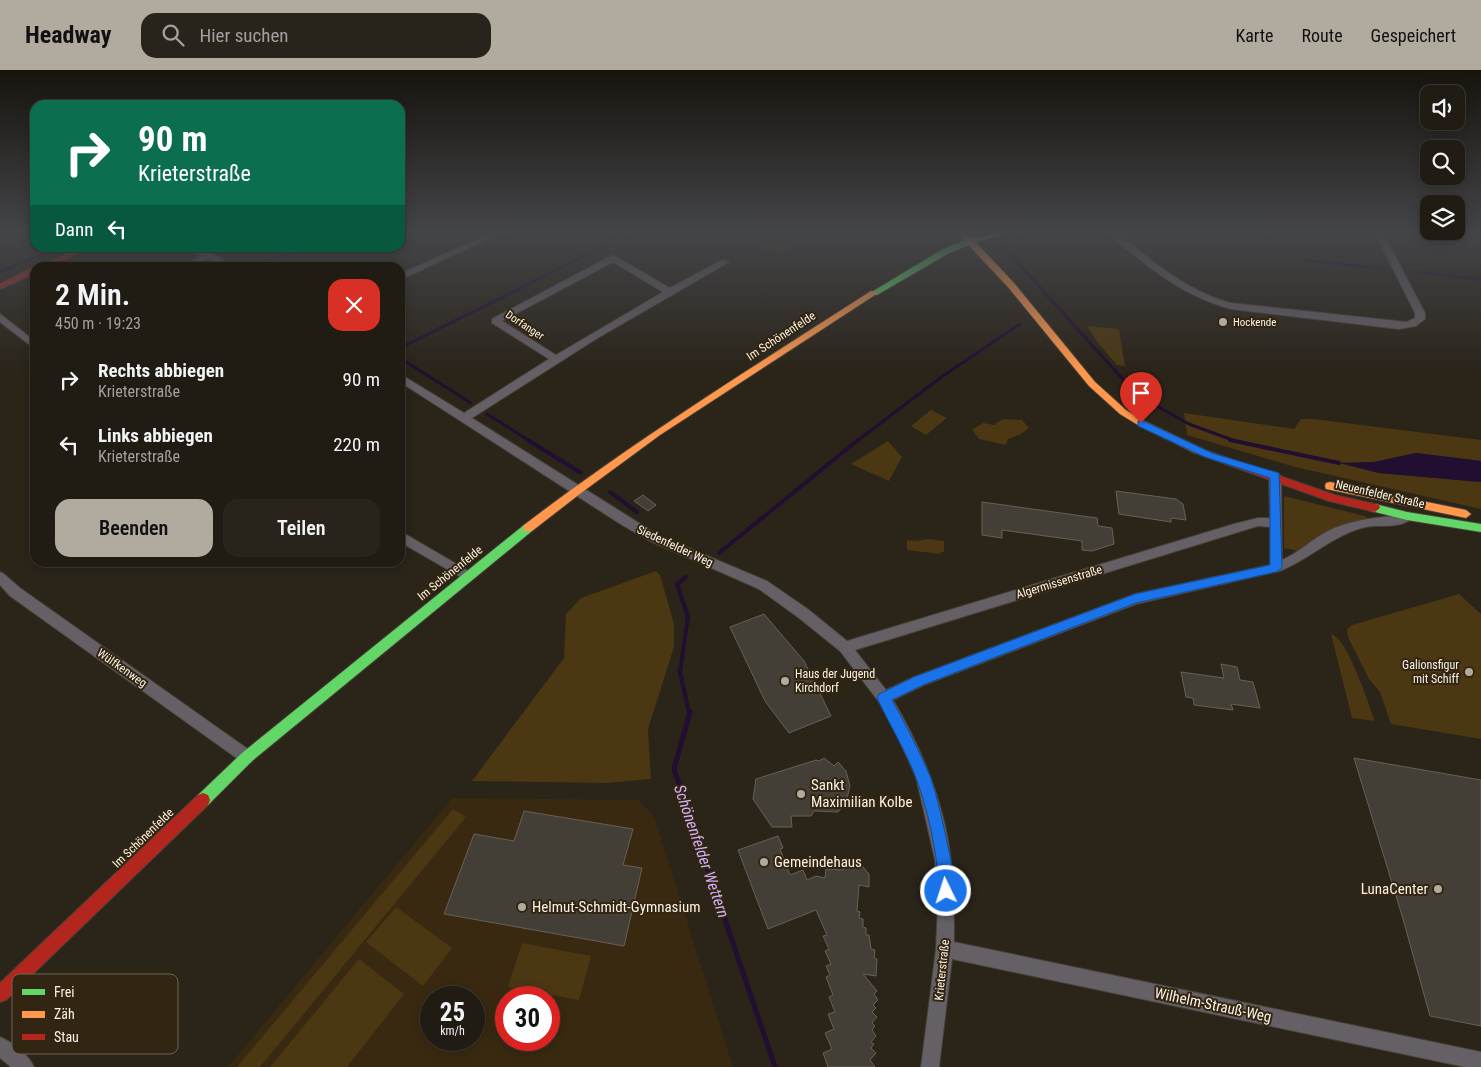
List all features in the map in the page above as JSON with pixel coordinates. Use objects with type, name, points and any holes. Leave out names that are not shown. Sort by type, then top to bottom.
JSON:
[{"type":"street","points":[[0,287],[15,280]]},
{"type":"street","name":"Dorfanger","points":[[555,359],[495,321],[573,280]]},
{"type":"street","name":"Dorfanger","points":[[649,280],[668,291]]},
{"type":"street","points":[[464,418],[555,359],[668,291],[691,280]]},
{"type":"street","name":"Im Schönenfelde","points":[[21,974],[247,757],[576,490],[665,428],[897,280]]},
{"type":"street","name":"Neuenfelder Straße","points":[[1007,280],[1092,384],[1124,412],[1141,423],[1208,455],[1275,476],[1333,498],[1407,516],[1481,528]]},
{"type":"street","points":[[1174,280],[1191,292],[1207,300],[1231,306],[1400,326],[1414,323],[1421,317],[1420,311],[1404,280]]},
{"type":"street","points":[[0,317],[30,342]]},
{"type":"street","name":"Siedenfelder Weg","points":[[405,379],[654,538],[763,585],[845,647],[884,698]]},
{"type":"street","name":"Neuenfelder Straße","points":[[1275,476],[1481,517]]},
{"type":"street","points":[[1275,476],[1274,523],[1276,568]]},
{"type":"street","points":[[884,698],[935,674],[1135,599],[1276,568],[1295,560],[1334,534],[1365,523],[1398,520],[1407,516]]},
{"type":"street","name":"Algermissenstraße","points":[[845,647],[1234,528],[1258,522],[1274,523]]},
{"type":"street","points":[[405,539],[468,576]]},
{"type":"street","name":"Wülfkenweg","points":[[0,577],[14,592],[247,757]]},
{"type":"street","name":"Krieterstraße","points":[[884,698],[915,757],[930,800],[944,860],[946,902],[945,949],[930,1067]]},
{"type":"street","name":"Wilhelm-Strauß-Weg","points":[[945,949],[1481,1061]]},
{"type":"street","name":"Im Schönenfelde","points":[[0,994],[12,982]]},
{"type":"street","points":[[0,1046],[25,1067]]},
{"type":"shaded area","points":[[1087,326],[1119,329],[1125,366],[1117,365],[1098,343]]},
{"type":"shaded area","points":[[931,410],[947,418],[926,435],[911,426]]},
{"type":"shaded area","points":[[1184,413],[1294,429],[1301,419],[1314,419],[1481,440],[1481,461],[1416,453],[1374,462],[1342,463],[1379,473],[1481,482],[1481,509],[1295,467],[1187,435]]},
{"type":"shaded area","points":[[1003,419],[1022,420],[1029,428],[1021,434],[1008,439],[1006,445],[979,439],[972,430],[983,423],[994,425]]},
{"type":"shaded area","points":[[888,441],[902,457],[889,481],[851,464]]},
{"type":"shaded area","points":[[1416,453],[1481,461],[1481,482],[1379,473],[1339,463],[1374,462]]},
{"type":"shaded area","points":[[1284,496],[1365,516],[1367,519],[1331,529],[1298,551],[1284,548]]},
{"type":"shaded area","points":[[928,539],[944,541],[944,552],[940,554],[907,550],[907,540]]},
{"type":"shaded area","points":[[656,571],[660,575],[674,624],[674,647],[648,729],[651,779],[607,783],[472,781],[564,658],[566,614],[581,598]]},
{"type":"shaded area","points":[[1459,594],[1481,614],[1481,739],[1391,724],[1380,692],[1369,679],[1348,637],[1347,629],[1352,625]]},
{"type":"shaded area","points":[[1331,634],[1344,646],[1363,687],[1375,721],[1352,718]]},
{"type":"shaded area","name":"Helmut-Schmidt-Gymnasium","points":[[452,798],[638,800],[654,816],[733,1067],[228,1067]]},
{"type":"shaded area","points":[[453,809],[466,817],[260,1067],[237,1067]]},
{"type":"shaded area","points":[[396,907],[452,948],[423,986],[366,942]]},
{"type":"shaded area","points":[[522,943],[591,956],[579,1000],[560,997],[560,986],[508,986]]},
{"type":"shaded area","points":[[359,959],[404,994],[347,1067],[270,1067]]},
{"type":"building","points":[[1116,491],[1176,499],[1183,504],[1186,520],[1171,518],[1171,522],[1119,514]]},
{"type":"building","points":[[643,495],[656,505],[648,511],[634,501]]},
{"type":"building","points":[[982,502],[1097,518],[1098,526],[1112,528],[1114,544],[1092,551],[1082,550],[1082,541],[1002,530],[1002,538],[982,535]]},
{"type":"building","name":"Haus der Jugend Kirchdorf","points":[[764,614],[804,661],[831,716],[789,733],[765,701],[730,627]]},
{"type":"building","points":[[1221,664],[1237,667],[1240,680],[1253,682],[1260,708],[1231,704],[1233,710],[1194,705],[1193,698],[1186,697],[1181,672],[1224,678]]},
{"type":"building","name":"Sankt Maximilian Kolbe","points":[[824,758],[834,766],[838,762],[846,771],[850,786],[846,803],[838,812],[814,811],[811,816],[791,816],[792,827],[772,827],[753,799],[756,779]]},
{"type":"building","name":"LunaCenter","points":[[1354,758],[1481,780],[1481,1026],[1430,1016],[1403,919]]},
{"type":"building","points":[[524,811],[633,829],[623,865],[642,868],[624,946],[444,914],[474,834],[514,841]]},
{"type":"building","points":[[778,836],[783,848],[780,849],[790,875],[803,870],[807,880],[816,876],[825,878],[826,869],[843,870],[853,864],[863,867],[869,874],[869,887],[859,885],[857,911],[860,912],[859,918],[863,919],[863,927],[866,928],[866,935],[869,935],[871,949],[875,950],[874,958],[877,959],[876,976],[863,974],[877,991],[874,994],[878,1000],[873,1005],[876,1008],[872,1012],[877,1017],[872,1023],[875,1026],[872,1030],[876,1036],[871,1042],[874,1044],[871,1048],[876,1053],[870,1060],[875,1067],[828,1067],[823,1053],[832,1049],[825,1033],[834,1029],[828,1014],[835,1012],[829,997],[833,995],[826,977],[830,975],[826,966],[831,964],[825,951],[829,949],[823,936],[827,935],[816,910],[768,929],[738,850]]},
{"type":"waterway","name":"Schönenfelder Wettern","points":[[405,346],[538,280]]},
{"type":"waterway","points":[[1033,280],[1137,395],[1189,424],[1235,441]]},
{"type":"waterway","points":[[857,441],[940,378],[1020,324]]},
{"type":"waterway","name":"Schönenfelder Wettern","points":[[405,361],[471,403]]},
{"type":"waterway","name":"Schönenfelder Wettern","points":[[487,414],[530,441]]},
{"type":"waterway","name":"Schönenfelder Wettern","points":[[528,440],[581,473]]},
{"type":"waterway","points":[[719,553],[858,440]]},
{"type":"waterway","points":[[1230,440],[1339,463]]},
{"type":"waterway","name":"Schönenfelder Wettern","points":[[610,492],[637,512]]},
{"type":"waterway","name":"Schönenfelder Wettern","points":[[686,577],[677,584],[688,617],[680,672],[689,713]]},
{"type":"waterway","name":"Schönenfelder Wettern","points":[[690,712],[674,769],[775,1067]]},
{"type":"traffic: fast","points":[[874,293],[897,280]]},
{"type":"traffic: fast","points":[[1375,508],[1407,516],[1481,528]]},
{"type":"traffic: fast","points":[[203,800],[247,757],[528,528]]},
{"type":"traffic: slow","points":[[1006,280],[1092,384],[1123,412],[1141,423],[1199,451]]},
{"type":"traffic: slow","points":[[528,528],[577,490],[657,433],[874,293]]},
{"type":"traffic: slow","points":[[1330,486],[1466,514]]},
{"type":"traffic: jam","points":[[0,287],[15,280]]},
{"type":"traffic: jam","points":[[1199,451],[1333,498],[1375,508]]},
{"type":"traffic: jam","points":[[21,974],[203,800]]},
{"type":"traffic: jam","points":[[0,994],[12,983]]},
{"type":"place","name":"Hockende","points":[[1223,322]]},
{"type":"place","name":"Galionsfigur mit Schiff","points":[[1469,672]]},
{"type":"place","name":"Haus der Jugend Kirchdorf","points":[[785,681]]},
{"type":"place","name":"Sankt Maximilian Kolbe","points":[[801,794]]},
{"type":"place","name":"Gemeindehaus","points":[[764,862]]},
{"type":"place","name":"LunaCenter","points":[[1438,889]]},
{"type":"place","name":"Helmut-Schmidt-Gymnasium","points":[[522,907]]},
{"type":"route","points":[[946,891],[944,860],[923,777],[906,737],[884,698],[919,681],[994,651],[1135,599],[1276,568],[1274,544],[1275,476],[1208,455],[1141,423]]}]
